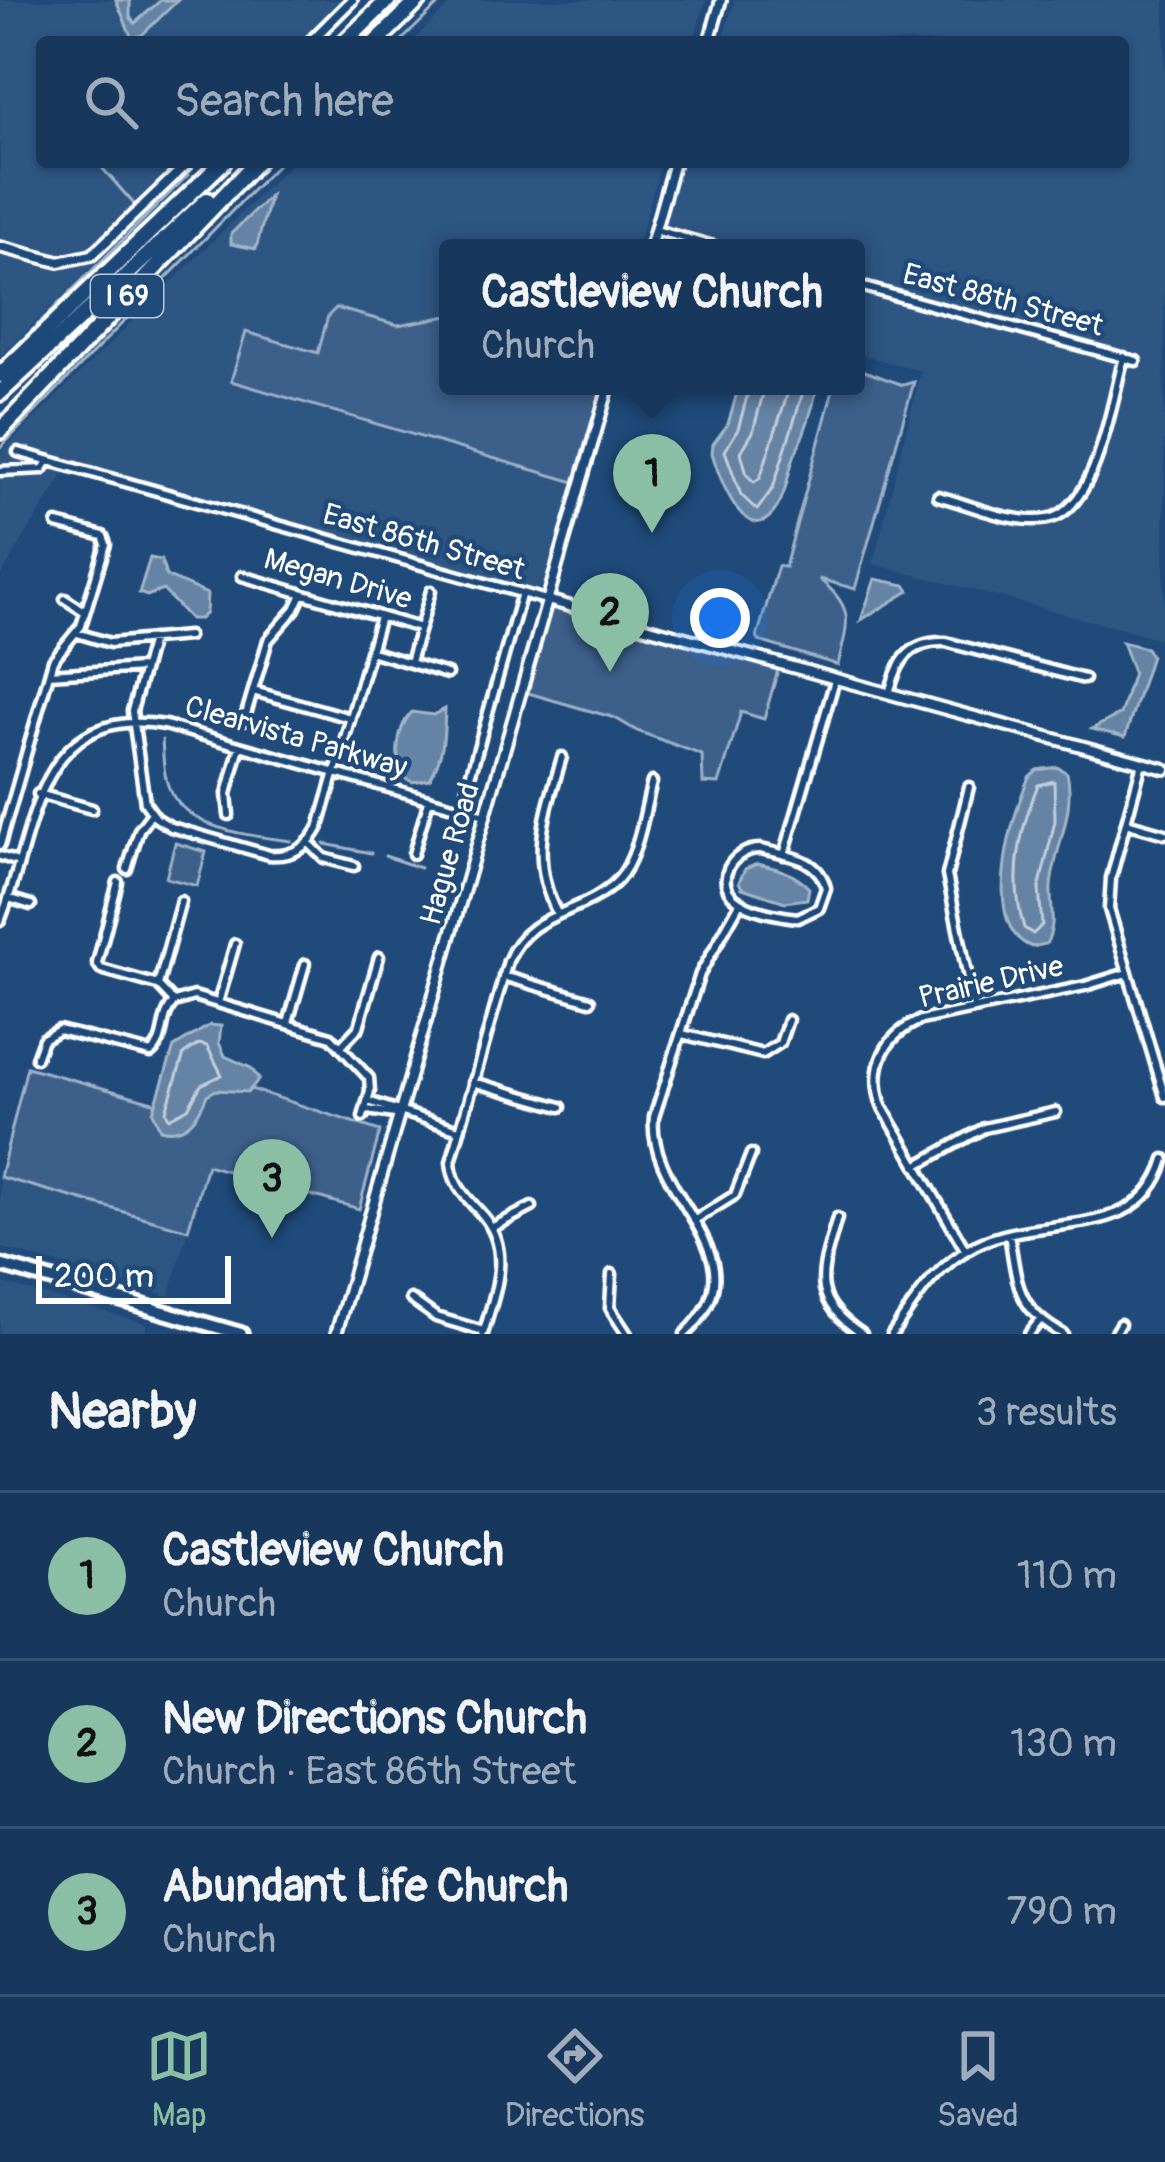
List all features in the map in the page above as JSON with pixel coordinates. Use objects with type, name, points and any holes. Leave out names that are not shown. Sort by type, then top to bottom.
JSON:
[{"type":"highway","points":[[352,36],[388,0]]},
{"type":"highway","points":[[382,36],[419,0]]},
{"type":"highway","name":"I 69","points":[[0,375],[218,168]]},
{"type":"highway","points":[[0,393],[246,168]]},
{"type":"highway","name":"I 69","points":[[0,431],[247,168]]},
{"type":"main road","points":[[0,1265],[242,1334]]},
{"type":"street","points":[[316,36],[352,0]]},
{"type":"street","points":[[711,36],[721,0]]},
{"type":"street","points":[[0,247],[50,261],[86,257],[107,244],[183,168]]},
{"type":"street","points":[[652,239],[672,168]]},
{"type":"street","points":[[655,230],[688,239]]},
{"type":"street","name":"East 88th Street","points":[[865,287],[1136,361]]},
{"type":"street","points":[[938,496],[1022,519],[1046,519],[1066,511],[1088,486],[1124,357]]},
{"type":"street","name":"Hague Road","points":[[335,1334],[606,395]]},
{"type":"street","name":"East 86th Street","points":[[18,452],[522,596],[1165,769]]},
{"type":"street","points":[[0,471],[43,469],[48,460]]},
{"type":"street","points":[[21,852],[0,846],[49,674],[58,651],[77,633],[106,540],[57,524]]},
{"type":"street","name":"Megan Drive","points":[[242,576],[420,628]]},
{"type":"street","points":[[410,663],[431,591]]},
{"type":"street","points":[[244,721],[269,637],[302,594]]},
{"type":"street","name":"Hague Road","points":[[465,794],[522,596]]},
{"type":"street","points":[[65,599],[85,612]]},
{"type":"street","points":[[152,639],[133,704],[140,788],[152,813],[171,827],[268,855],[295,852],[309,843],[320,825],[380,616]]},
{"type":"street","points":[[77,633],[110,643],[188,636]]},
{"type":"street","points":[[889,694],[902,658],[930,641],[1084,679]]},
{"type":"street","points":[[370,651],[447,674]]},
{"type":"street","points":[[49,674],[143,668]]},
{"type":"street","points":[[784,855],[835,679]]},
{"type":"street","points":[[253,691],[350,718]]},
{"type":"street","name":"Clearvista Parkway","points":[[0,920],[38,794],[52,768],[75,744],[107,728],[162,724],[485,815]]},
{"type":"street","points":[[229,815],[227,794],[240,746]]},
{"type":"street","points":[[557,913],[543,881],[539,851],[562,757]]},
{"type":"street","points":[[1142,763],[1109,902],[1165,1097]]},
{"type":"street","points":[[411,1299],[436,1317],[483,1333],[500,1271],[499,1250],[491,1228],[453,1178],[452,1156],[503,976],[521,937],[622,876],[652,782]]},
{"type":"street","points":[[969,787],[947,875],[974,1008]]},
{"type":"street","points":[[38,794],[92,809]]},
{"type":"street","points":[[413,854],[429,800]]},
{"type":"street","points":[[127,869],[139,830],[152,813]]},
{"type":"street","points":[[1126,823],[1165,834]]},
{"type":"street","points":[[309,843],[332,862],[354,866]]},
{"type":"street","points":[[752,848],[812,863],[822,874],[826,891],[819,908],[798,919],[740,903],[730,894],[726,880],[734,857],[752,848]]},
{"type":"street","points":[[0,856],[18,862]]},
{"type":"street","points":[[118,882],[98,965],[158,985],[174,1002]]},
{"type":"street","points":[[8,898],[31,905]]},
{"type":"street","points":[[158,985],[182,902]]},
{"type":"street","points":[[685,1334],[705,1310],[714,1275],[710,1248],[664,1173],[653,1142],[656,1105],[704,965],[740,903]]},
{"type":"street","points":[[218,1003],[235,944]]},
{"type":"street","points":[[341,1046],[359,1027],[379,957]]},
{"type":"street","points":[[288,1023],[304,964]]},
{"type":"street","name":"Prairie Drive","points":[[966,1251],[878,1098],[880,1057],[893,1037],[913,1023],[1127,973]]},
{"type":"street","points":[[503,976],[590,1001]]},
{"type":"street","points":[[36,1058],[43,1039],[59,1030],[151,1053],[160,1042],[165,1014],[174,1002],[191,996],[326,1034],[369,1078],[365,1109],[459,1130]]},
{"type":"street","points":[[682,1034],[763,1054],[780,1042],[788,1020]]},
{"type":"street","points":[[473,1082],[561,1107]]},
{"type":"street","points":[[916,1166],[984,1128],[1056,1112]]},
{"type":"street","points":[[695,1220],[735,1195],[751,1154]]},
{"type":"street","points":[[892,1334],[930,1280],[966,1251],[1009,1234],[1133,1208],[1156,1184],[1165,1159]]},
{"type":"street","points":[[491,1228],[532,1207]]},
{"type":"street","points":[[837,1218],[823,1289],[835,1314],[862,1334]]},
{"type":"street","points":[[1009,1234],[1020,1293],[1040,1320],[1063,1334]]},
{"type":"street","points":[[612,1274],[610,1308],[627,1334]]},
{"type":"street","points":[[1029,1334],[1040,1320]]},
{"type":"street","points":[[1114,1334],[1120,1324]]},
{"type":"shaded area","points":[[0,0],[362,0],[326,36],[36,36],[36,168],[192,168],[0,357]]},
{"type":"shaded area","points":[[454,0],[706,0],[695,36],[418,36]]},
{"type":"shaded area","points":[[735,0],[1165,0],[1164,640],[873,564],[921,371],[865,355],[865,239],[660,239],[679,168],[1129,168],[1129,36],[724,36]]},
{"type":"shaded area","points":[[286,168],[659,168],[640,239],[439,239],[439,395],[597,395],[545,585],[535,591],[72,460],[0,577],[0,453]]},
{"type":"shaded area","points":[[336,308],[398,325],[439,318],[439,395],[599,395],[574,482],[231,381],[246,332],[318,353],[328,316]]},
{"type":"shaded area","points":[[865,371],[903,385],[914,382],[855,589],[819,579],[839,599],[846,617],[838,665],[759,641],[778,566],[785,567],[832,395],[865,395]]},
{"type":"shaded area","points":[[551,606],[778,670],[764,719],[741,712],[719,784],[703,783],[702,755],[615,718],[528,693]]},
{"type":"shaded area","points":[[175,843],[206,852],[197,886],[166,878]]},
{"type":"shaded area","points":[[27,1067],[160,1104],[214,1077],[380,1131],[359,1209],[207,1165],[188,1230],[0,1177]]},
{"type":"shaded area","points":[[0,1177],[188,1230],[169,1296],[0,1247]]},
{"type":"shaded area","points":[[0,1282],[147,1324],[145,1334],[0,1334]]},
{"type":"water","points":[[116,0],[130,0],[130,17],[135,23],[161,0],[178,0],[142,35],[131,36]]},
{"type":"water","points":[[270,196],[256,249],[231,244],[231,234]]},
{"type":"water","points":[[736,395],[815,395],[781,499],[767,519],[746,518],[721,479],[713,444],[728,424]]},
{"type":"water","points":[[150,558],[161,560],[166,576],[207,594],[206,613],[200,619],[190,619],[163,590],[147,596],[139,593]]},
{"type":"water","points":[[875,579],[905,585],[909,591],[861,620]]},
{"type":"water","points":[[1122,642],[1146,648],[1151,656],[1125,737],[1092,729],[1120,714],[1123,706],[1133,672]]},
{"type":"water","points":[[445,709],[441,753],[430,779],[406,779],[398,754],[407,718],[412,712],[433,715]]},
{"type":"water","points":[[1057,767],[1067,773],[1069,802],[1051,887],[1051,929],[1046,944],[1032,947],[1016,936],[1007,917],[1004,869],[1029,777],[1037,770]]},
{"type":"water","points":[[757,864],[798,878],[809,888],[807,899],[785,902],[742,888],[739,882],[745,869]]},
{"type":"water","points":[[210,1025],[221,1026],[219,1043],[225,1056],[251,1068],[259,1079],[248,1092],[216,1090],[184,1127],[160,1129],[153,1112],[174,1047]]},
{"type":"waterway","points":[[406,36],[443,0]]},
{"type":"waterway","points":[[102,168],[134,204]]},
{"type":"waterway","points":[[0,448],[274,168]]},
{"type":"waterway","points":[[0,362],[188,175]]},
{"type":"waterway","points":[[162,740],[166,779],[185,809],[217,827],[291,841]]},
{"type":"waterway","points":[[325,844],[371,853]]},
{"type":"waterway","points":[[385,856],[420,868]]},
{"type":"place","name":"Castleview Church","points":[[652,533]]},
{"type":"place","name":"New Directions Church","points":[[610,672]]},
{"type":"place","name":"Abundant Life Church","points":[[272,1238]]}]
